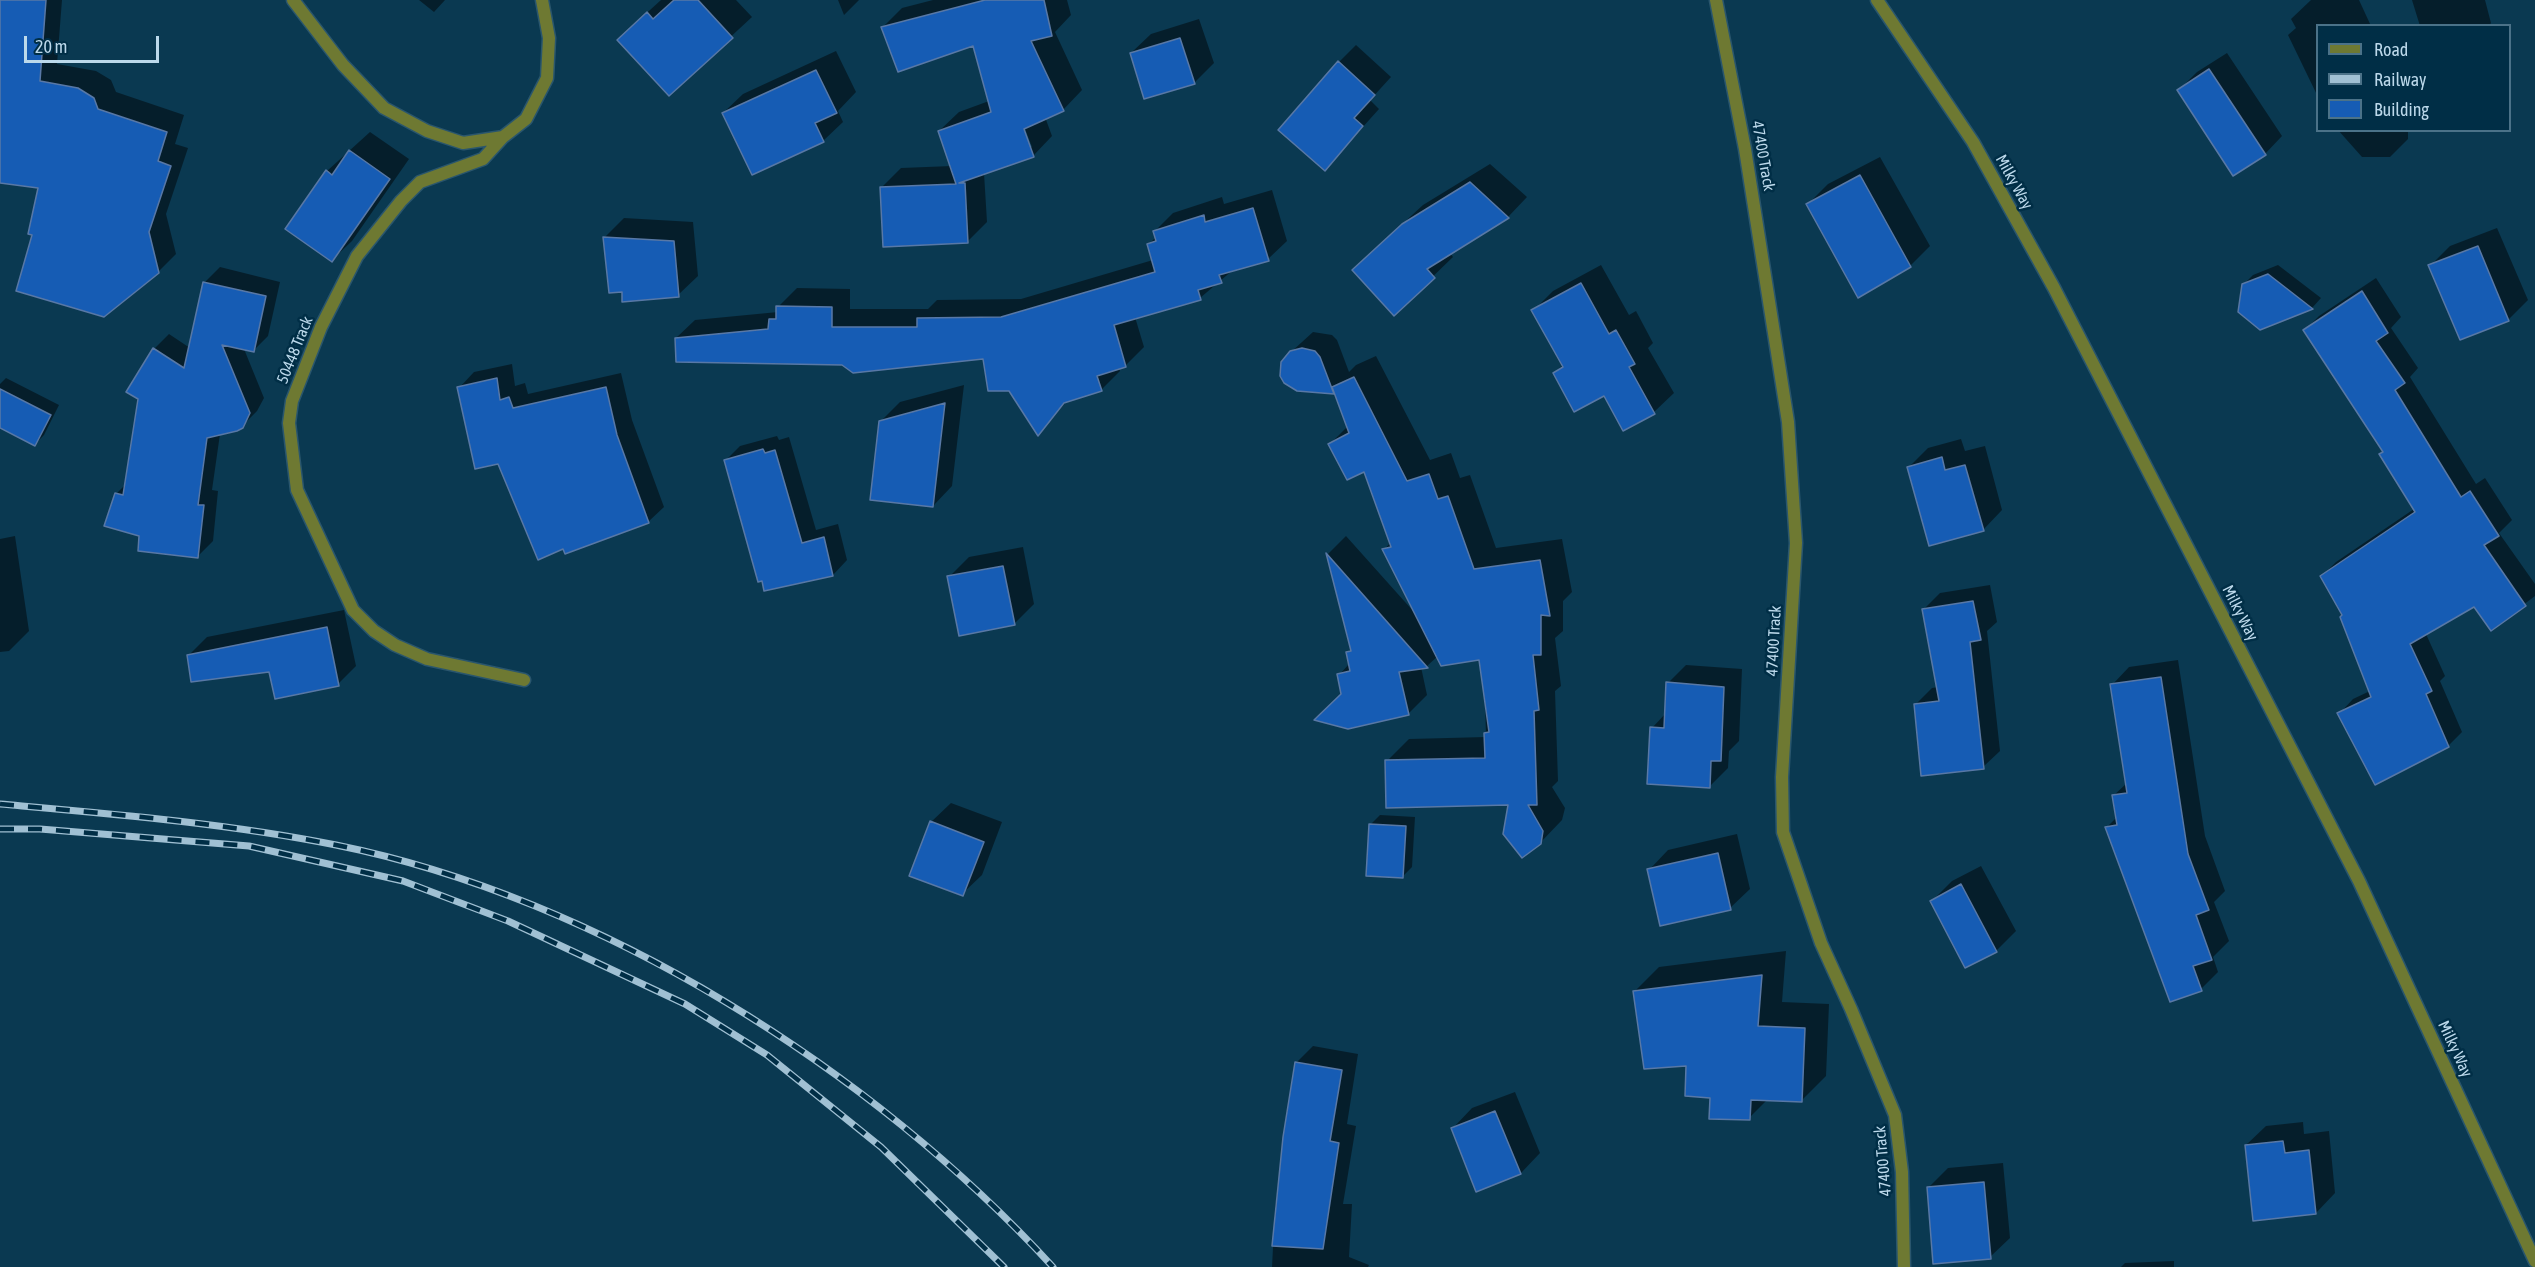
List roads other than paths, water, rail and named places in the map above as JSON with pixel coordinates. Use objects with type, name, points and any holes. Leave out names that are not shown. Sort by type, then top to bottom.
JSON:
[{"type":"street","points":[[293,0],[343,65],[384,108],[427,131],[463,143],[503,136]]},
{"type":"street","name":"50448 Track","points":[[524,680],[427,660],[395,645],[374,631],[353,610],[297,490],[289,423],[292,401],[321,327],[357,256],[401,201],[420,182],[483,159],[503,136],[526,119],[548,78],[549,38],[542,0]]},
{"type":"street","name":"47400 Track","points":[[1716,0],[1745,149],[1788,422],[1796,543],[1782,777],[1783,832],[1821,944],[1895,1115],[1902,1172],[1904,1267]]},
{"type":"street","name":"Milky Way","points":[[1877,0],[1973,142],[2060,299],[2359,881],[2535,1261]]},
{"type":"railway","points":[[0,804],[211,825],[336,845],[435,870],[534,906],[631,950],[726,1002],[816,1061],[902,1125],[981,1194],[1053,1267]]},
{"type":"railway","points":[[0,829],[40,829],[249,846],[403,881],[508,921],[685,1004],[767,1055],[881,1147],[1004,1267]]}]
